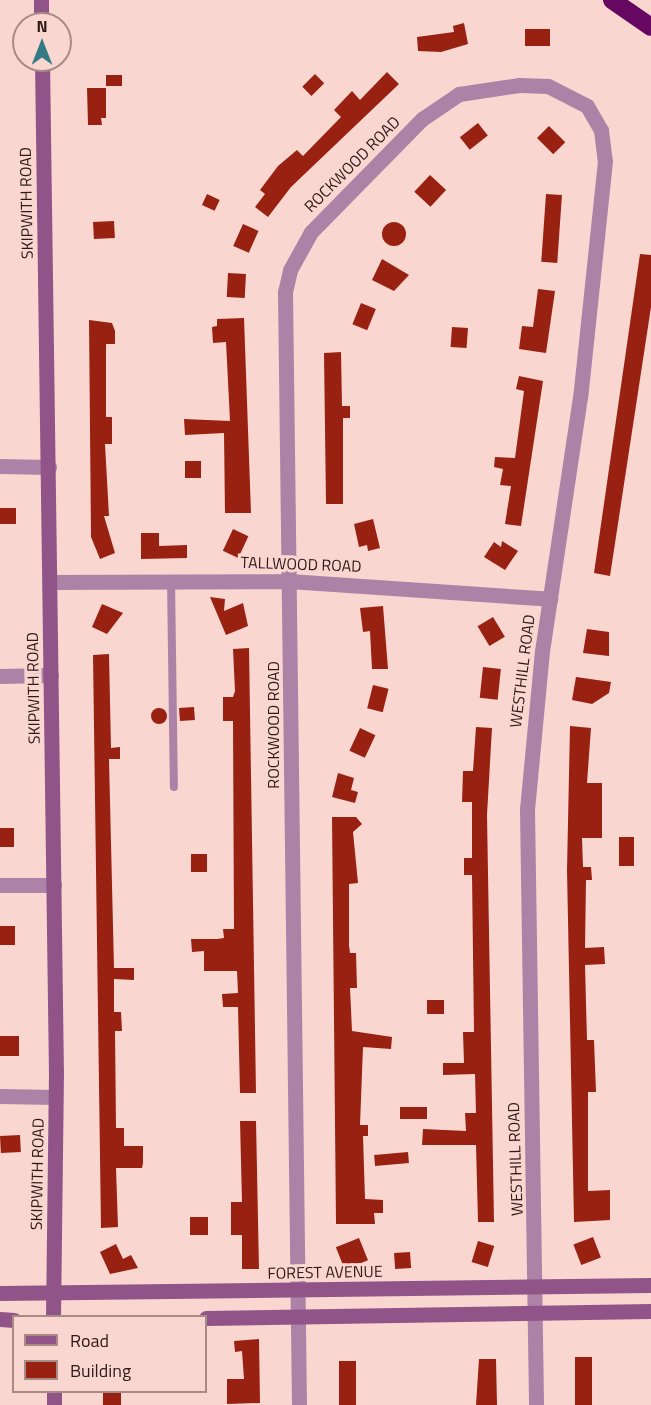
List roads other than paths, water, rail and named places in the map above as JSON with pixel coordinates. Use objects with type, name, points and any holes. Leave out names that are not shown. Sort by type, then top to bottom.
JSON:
[{"type":"highway","points":[[612,0],[651,27]]},
{"type":"main road","name":"SKIPWITH ROAD","points":[[42,72],[54,885],[53,1315]]},
{"type":"main road","name":"FOREST AVENUE","points":[[0,1293],[651,1285]]},
{"type":"main road","points":[[207,1318],[651,1311]]},
{"type":"street","name":"WESTHILL ROAD","points":[[440,104],[485,88],[548,86],[587,106],[602,130],[604,199],[550,599],[527,809],[536,1405]]},
{"type":"street","name":"ROCKWOOD ROAD","points":[[300,1405],[285,339],[290,270],[311,232],[352,186],[440,104]]},
{"type":"street","points":[[0,466],[49,467]]},
{"type":"street","name":"TALLWOOD ROAD","points":[[50,582],[289,580],[550,599]]},
{"type":"street","points":[[0,676],[51,675]]},
{"type":"street","points":[[0,885],[54,885]]},
{"type":"street","points":[[0,1096],[55,1097]]},
{"type":"lane","points":[[171,580],[174,787]]}]
